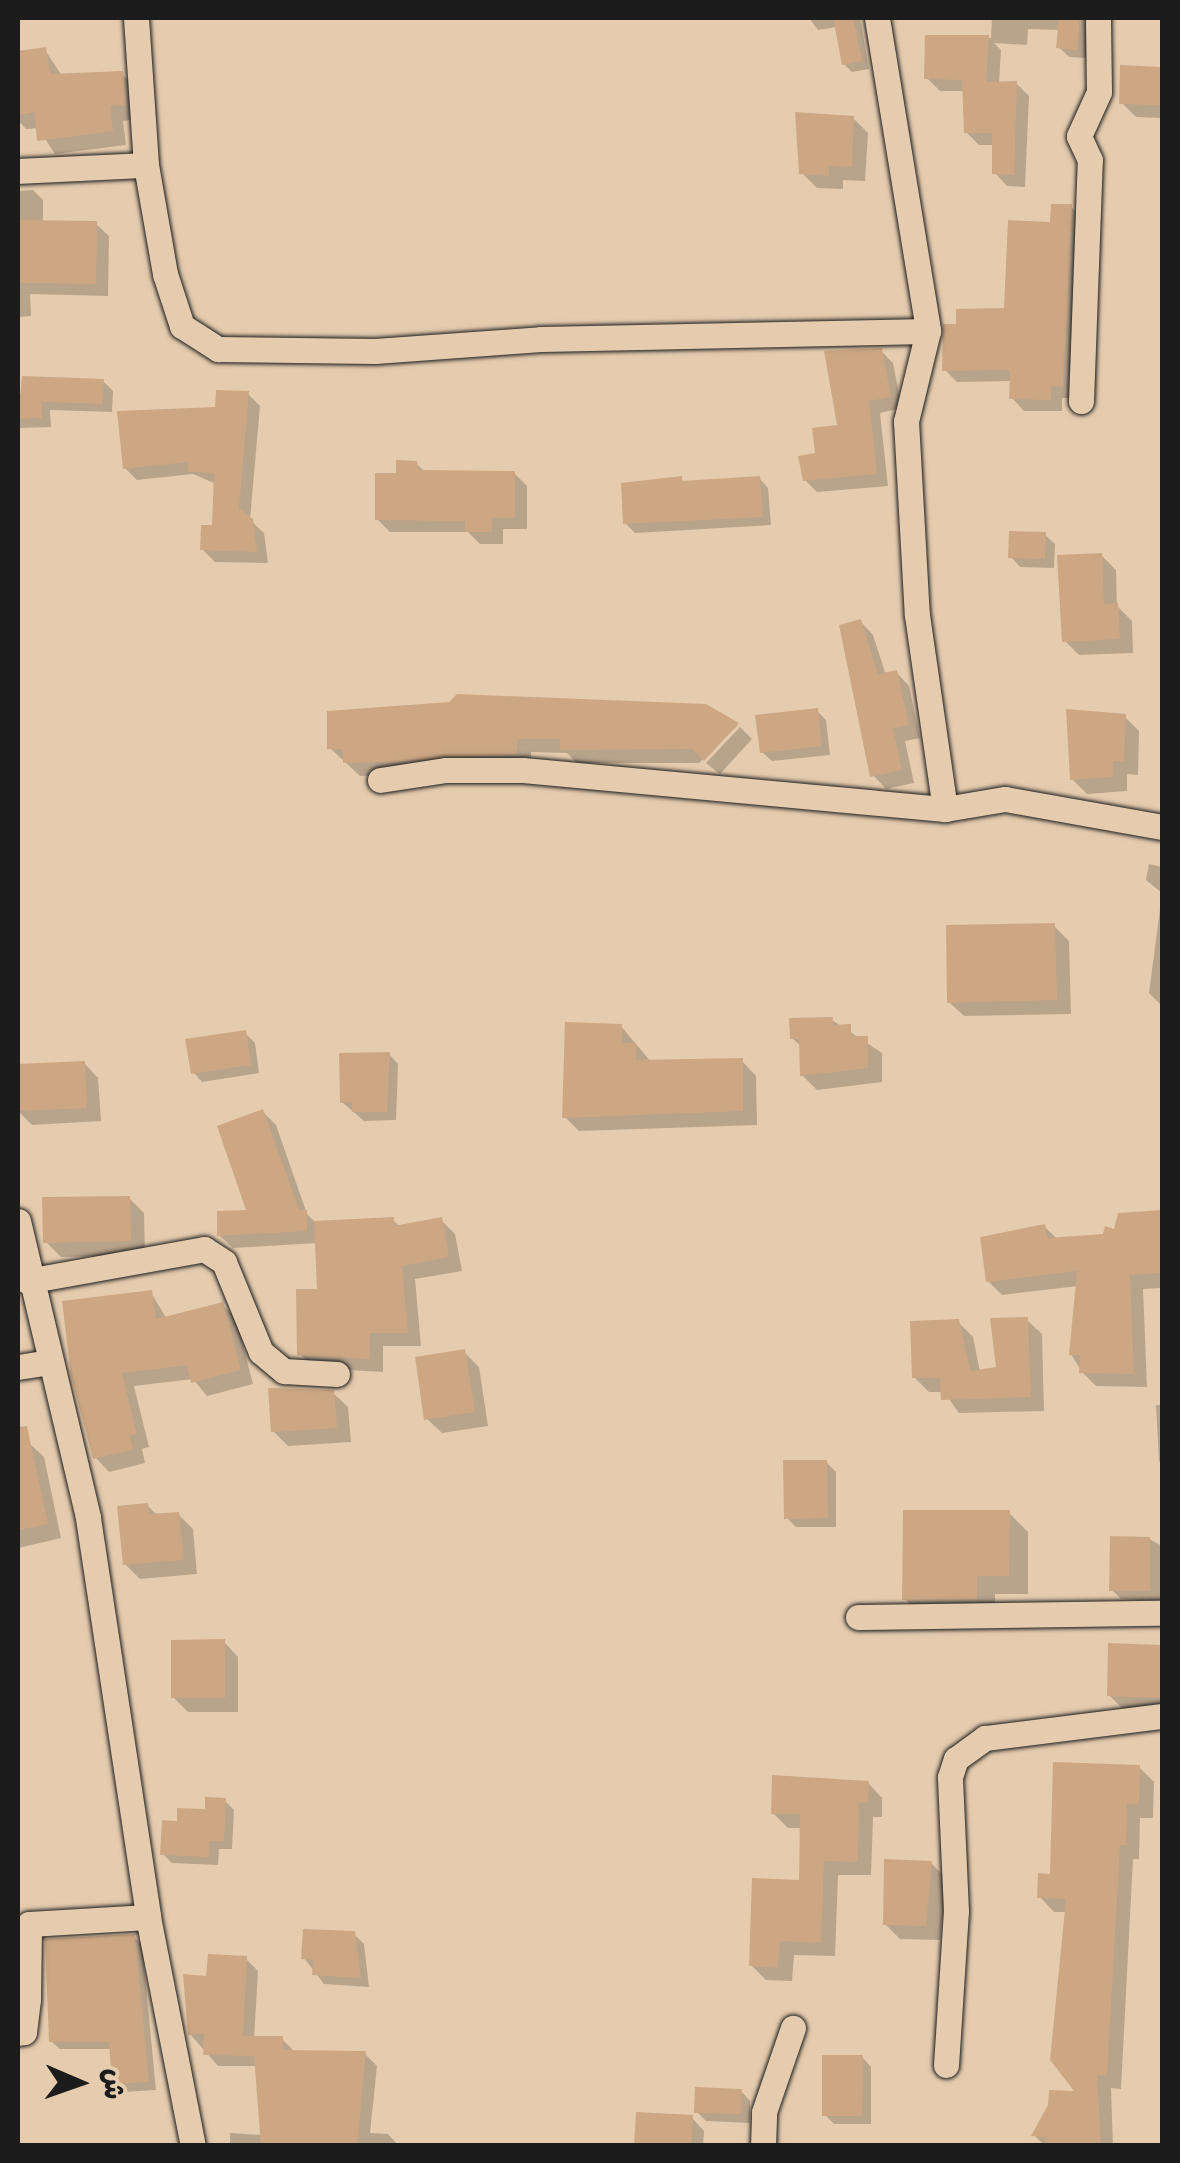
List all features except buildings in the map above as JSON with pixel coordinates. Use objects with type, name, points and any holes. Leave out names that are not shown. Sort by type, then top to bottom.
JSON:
[{"type":"street","points":[[136,18],[146,166],[165,274],[182,326],[218,349],[375,351],[541,339],[928,331]]},
{"type":"street","points":[[877,18],[928,331],[906,421],[917,615],[945,809]]},
{"type":"street","points":[[1081,401],[1090,160],[1080,136],[1099,92],[1098,18]]},
{"type":"street","points":[[18,170],[146,166]]},
{"type":"street","points":[[380,780],[446,770],[523,770],[945,809],[1005,799],[1162,828]]},
{"type":"street","points":[[18,1221],[27,1281],[51,1362],[88,1518],[148,1917],[193,2146]]},
{"type":"street","points":[[27,1281],[204,1249],[224,1262],[261,1352],[284,1371],[337,1374]]},
{"type":"street","points":[[18,1368],[51,1362]]},
{"type":"street","points":[[858,1617],[1162,1613]]},
{"type":"street","points":[[946,2065],[956,1910],[950,1776],[956,1759],[984,1738],[1162,1716]]},
{"type":"street","points":[[18,2033],[24,2032],[26,2016],[30,1924],[148,1917]]},
{"type":"street","points":[[763,2146],[764,2112],[794,2028]]}]
